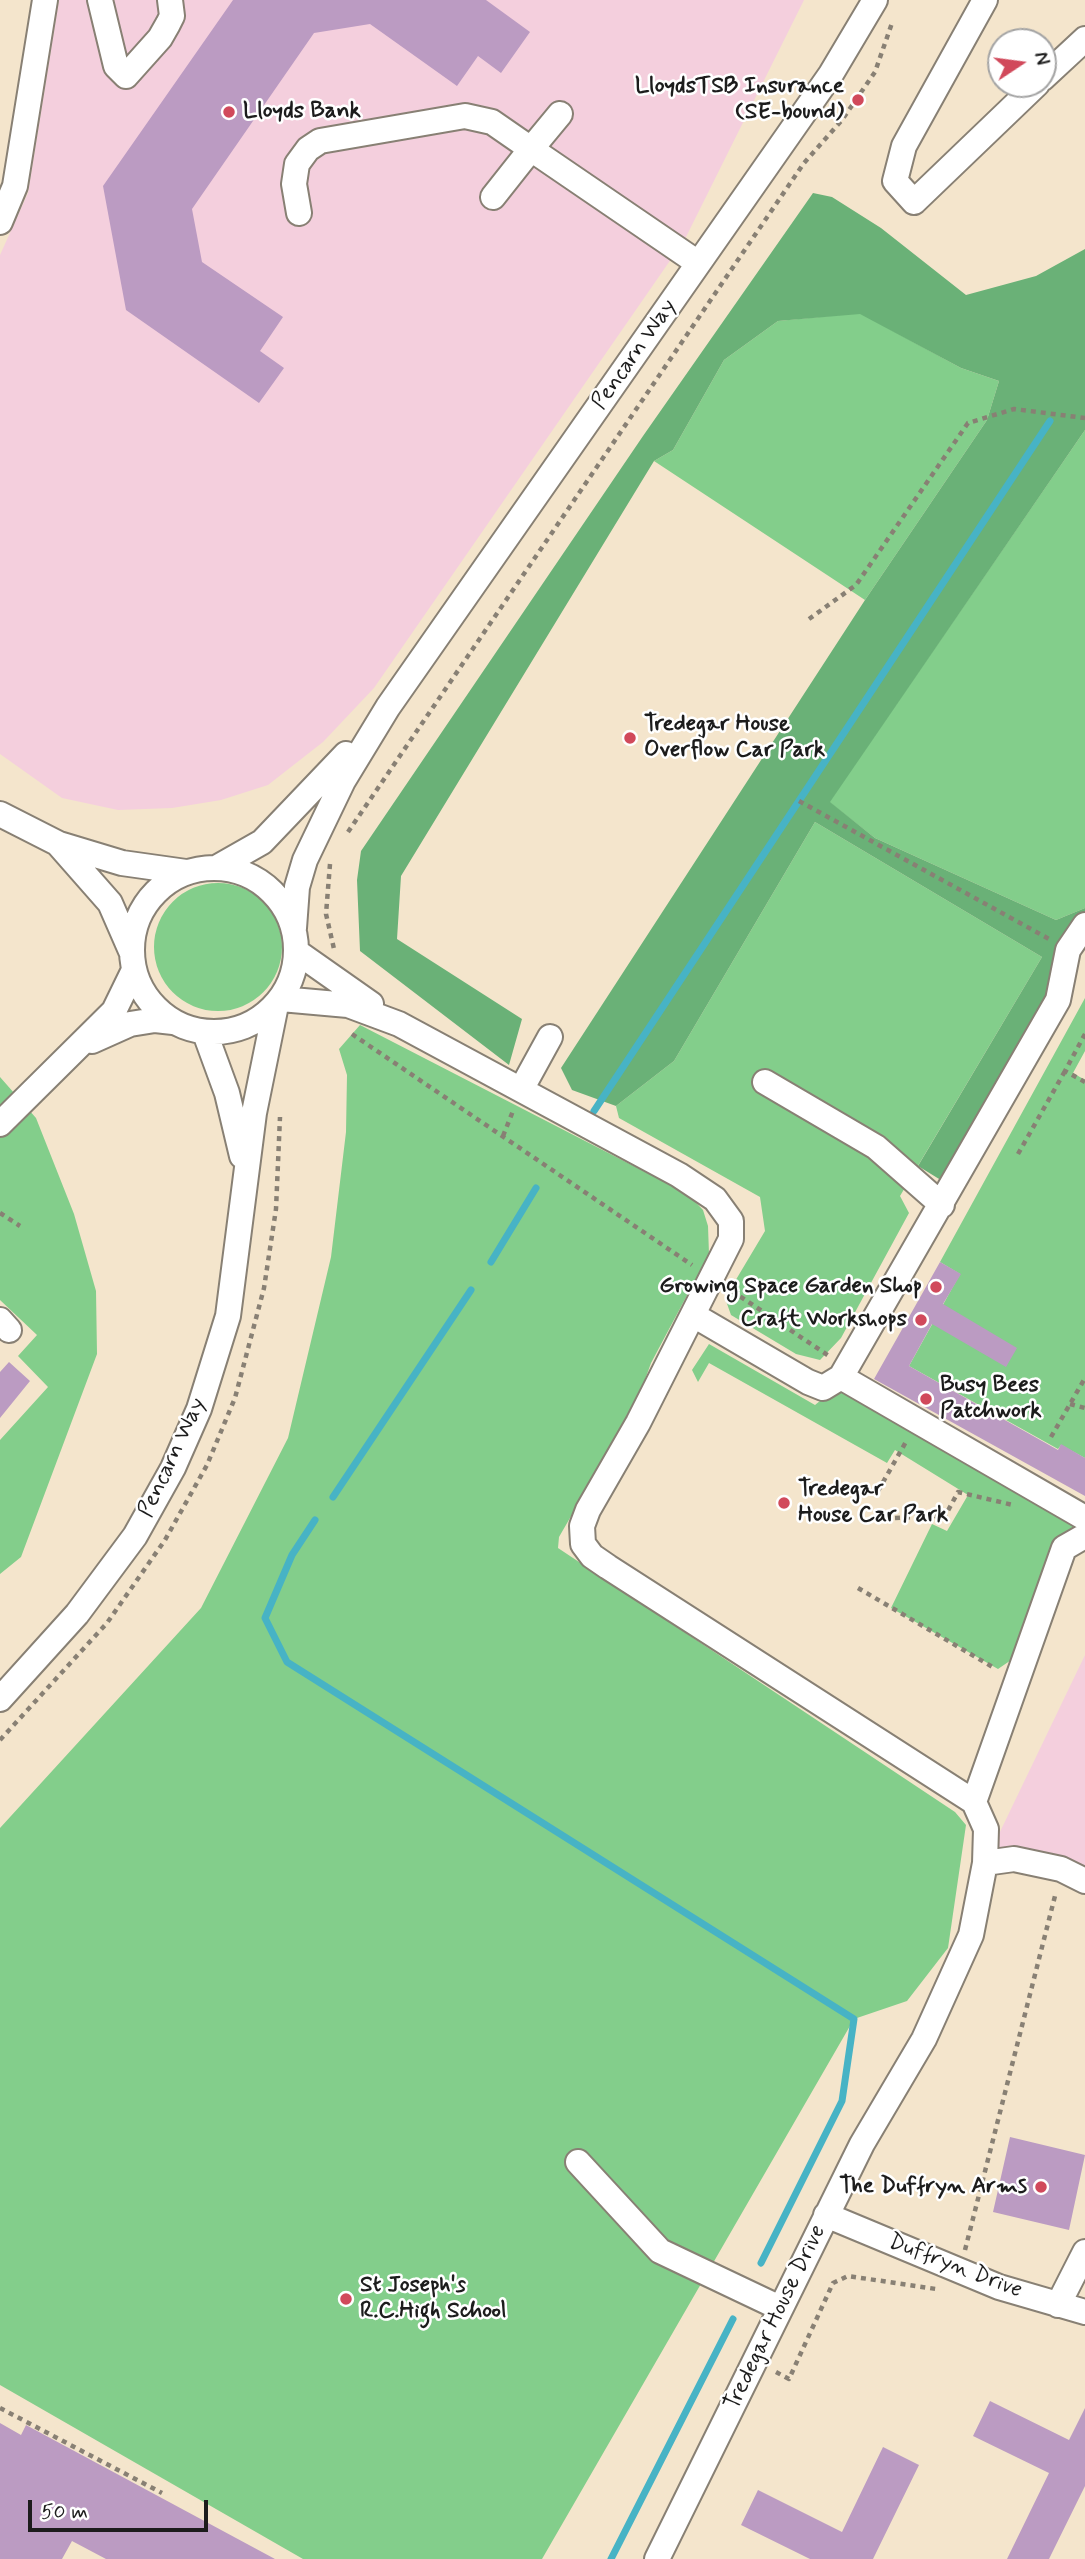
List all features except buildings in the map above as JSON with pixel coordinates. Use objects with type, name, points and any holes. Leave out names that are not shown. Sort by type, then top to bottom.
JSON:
[{"type":"street","points":[[0,222],[15,186],[45,0]]},
{"type":"street","points":[[100,0],[116,66],[126,76],[164,31],[172,16],[170,0]]},
{"type":"street","name":"Pencarn Way","points":[[295,940],[297,887],[305,860],[342,781],[388,706],[831,74],[875,0]]},
{"type":"street","points":[[985,0],[904,146],[895,181],[914,202],[1022,98]]},
{"type":"street","points":[[1057,65],[1085,39]]},
{"type":"street","points":[[494,197],[560,114]]},
{"type":"street","points":[[299,213],[294,184],[297,163],[308,149],[320,141],[465,116],[492,122],[698,263]]},
{"type":"street","name":"Pencarn Way","points":[[218,867],[262,842],[320,784],[388,706]]},
{"type":"street","points":[[0,814],[59,844],[122,863],[186,872],[218,867],[243,873],[266,885],[283,905],[295,940],[292,977],[278,1002],[255,1022],[231,1031],[205,1033],[173,1022],[155,1020],[130,1024],[81,1045]]},
{"type":"street","points":[[59,844],[110,903],[146,997],[173,1022]]},
{"type":"street","points":[[0,1124],[114,1011],[133,961],[135,926],[146,903],[164,884],[186,872]]},
{"type":"street","points":[[695,1316],[808,1382],[823,1388],[844,1372],[1058,1000],[1068,950],[1085,925]]},
{"type":"street","points":[[295,940],[333,978],[399,1024]]},
{"type":"street","points":[[278,1002],[348,1005],[399,1024],[679,1175],[715,1199],[731,1221],[732,1239],[695,1316],[588,1510],[582,1526],[583,1544],[592,1556],[608,1567],[974,1802],[1064,1548],[1085,1536]]},
{"type":"street","name":"Pencarn Way","points":[[0,1699],[77,1614],[135,1536],[173,1468],[199,1409],[228,1316],[263,1057],[278,1002]]},
{"type":"street","name":"Pencarn Way","points":[[205,1033],[228,1093],[246,1170]]},
{"type":"street","points":[[522,1088],[550,1037]]},
{"type":"street","points":[[765,1082],[876,1147],[942,1205]]},
{"type":"street","points":[[844,1372],[918,1421],[1085,1518]]},
{"type":"street","name":"Tredegar House Drive","points":[[657,2559],[826,2215],[862,2144],[923,2039],[971,1936],[985,1863],[986,1829],[974,1802]]},
{"type":"street","points":[[985,1863],[1014,1859],[1079,1876]]},
{"type":"street","points":[[578,2162],[660,2251],[780,2308]]},
{"type":"street","name":"Duffryn Drive","points":[[826,2215],[959,2271],[1085,2312]]},
{"type":"street","points":[[1058,2305],[1085,2252]]},
{"type":"path","points":[[344,839],[804,163],[842,120],[876,72],[886,36],[898,12]]},
{"type":"path","points":[[809,619],[856,585],[968,423],[1014,408],[1085,418]]},
{"type":"path","points":[[799,801],[1068,950]]},
{"type":"path","points":[[331,863],[326,914],[337,966],[333,978]]},
{"type":"path","points":[[342,1027],[713,1278],[844,1372]]},
{"type":"path","points":[[1018,1154],[1085,1034]]},
{"type":"path","points":[[1065,1071],[1085,1082]]},
{"type":"path","points":[[0,1740],[107,1623],[165,1540],[207,1465],[235,1398],[264,1288],[276,1209],[280,1109]]},
{"type":"path","points":[[0,1213],[20,1226]]},
{"type":"path","points":[[1051,1437],[1085,1378]]},
{"type":"path","points":[[1070,1404],[1085,1408]]},
{"type":"path","points":[[878,1491],[918,1421]]},
{"type":"path","points":[[895,1518],[935,1516],[943,1520],[958,1492],[1024,1506],[1040,1492]]},
{"type":"path","points":[[858,1588],[997,1670],[1029,1646]]},
{"type":"path","points":[[959,2271],[1079,1876]]},
{"type":"path","points":[[755,2362],[789,2379],[833,2283],[848,2276],[941,2290]]},
{"type":"path","points":[[0,2408],[162,2493]]},
{"type":"shaded area","points":[[59,0],[804,0],[685,239],[374,688],[323,742],[268,785],[221,800],[172,808],[118,810],[62,798],[0,754],[0,255],[28,193]]},
{"type":"shaded area","points":[[1085,1655],[1085,1881],[985,1863]]},
{"type":"green space","points":[[813,193],[832,197],[881,228],[966,295],[1036,276],[1085,249],[1085,430],[830,802],[875,838],[1056,920],[1085,908],[1085,940],[944,1182],[918,1166],[1042,957],[815,822],[674,1061],[616,1106],[572,1090],[561,1068],[865,600],[987,420],[999,381],[961,368],[860,314],[778,321],[724,360],[673,450],[654,461],[401,876],[397,939],[522,1019],[509,1065],[360,951],[357,880],[361,851],[643,436]]},
{"type":"green space","points":[[860,313],[961,368],[999,381],[987,420],[865,600],[654,461],[673,450],[724,360],[778,321]]},
{"type":"green space","points":[[1085,430],[1085,908],[1056,920],[875,838],[829,802]]},
{"type":"green space","points":[[815,822],[1042,957],[900,1196],[909,1213],[841,1338],[820,1360],[796,1354],[731,1315],[725,1298],[765,1231],[760,1197],[619,1118],[616,1106],[674,1061]]},
{"type":"green space","points":[[218,883],[243,887],[264,901],[278,922],[282,947],[278,972],[264,993],[243,1007],[218,1011],[193,1007],[172,993],[158,972],[154,947],[158,922],[172,901],[193,887]]},
{"type":"green space","points":[[1085,998],[1085,1051],[1073,1073],[1085,1080],[1085,1458],[1061,1445],[1058,1449],[909,1366],[960,1274],[940,1262]]},
{"type":"green space","name":"St Joseph's R.C.High School","points":[[360,1025],[688,1194],[703,1210],[708,1226],[709,1254],[651,1363],[637,1402],[559,1537],[558,1548],[955,1812],[966,1825],[948,1948],[907,2001],[854,2019],[542,2559],[303,2559],[0,2385],[0,1828],[201,1608],[288,1438],[331,1257],[346,1132],[347,1075],[339,1049]]},
{"type":"green space","points":[[0,1077],[36,1118],[74,1214],[96,1291],[97,1354],[21,1557],[0,1574],[0,1440],[48,1387],[18,1356],[37,1335],[0,1300]]},
{"type":"green space","points":[[709,1344],[815,1405],[842,1386],[1075,1525],[1049,1554],[1017,1656],[998,1669],[891,1608],[932,1524],[947,1531],[968,1495],[895,1450],[887,1463],[709,1363],[698,1382],[692,1370]]},
{"type":"waterway","points":[[594,1111],[1050,421]]},
{"type":"waterway","points":[[491,1262],[536,1188]]},
{"type":"waterway","points":[[333,1497],[471,1290]]},
{"type":"waterway","points":[[315,1520],[292,1555],[265,1618],[287,1662],[854,2019],[842,2101],[761,2263]]},
{"type":"waterway","points":[[611,2559],[733,2319]]},
{"type":"place","name":"LloydsTSB Insurance (SE-bound)","points":[[858,100]]},
{"type":"place","name":"Lloyds Bank","points":[[229,112]]},
{"type":"place","name":"Tredegar House Overflow Car Park","points":[[630,738]]},
{"type":"place","name":"Growing Space Garden Shop","points":[[936,1287]]},
{"type":"place","name":"Craft Workshops","points":[[921,1320]]},
{"type":"place","name":"Busy Bees Patchwork","points":[[926,1399]]},
{"type":"place","name":"Tredegar House Car Park","points":[[784,1503]]},
{"type":"place","name":"The Duffryn Arms","points":[[1041,2187]]},
{"type":"place","name":"St Joseph's R.C.High School","points":[[346,2299]]}]
